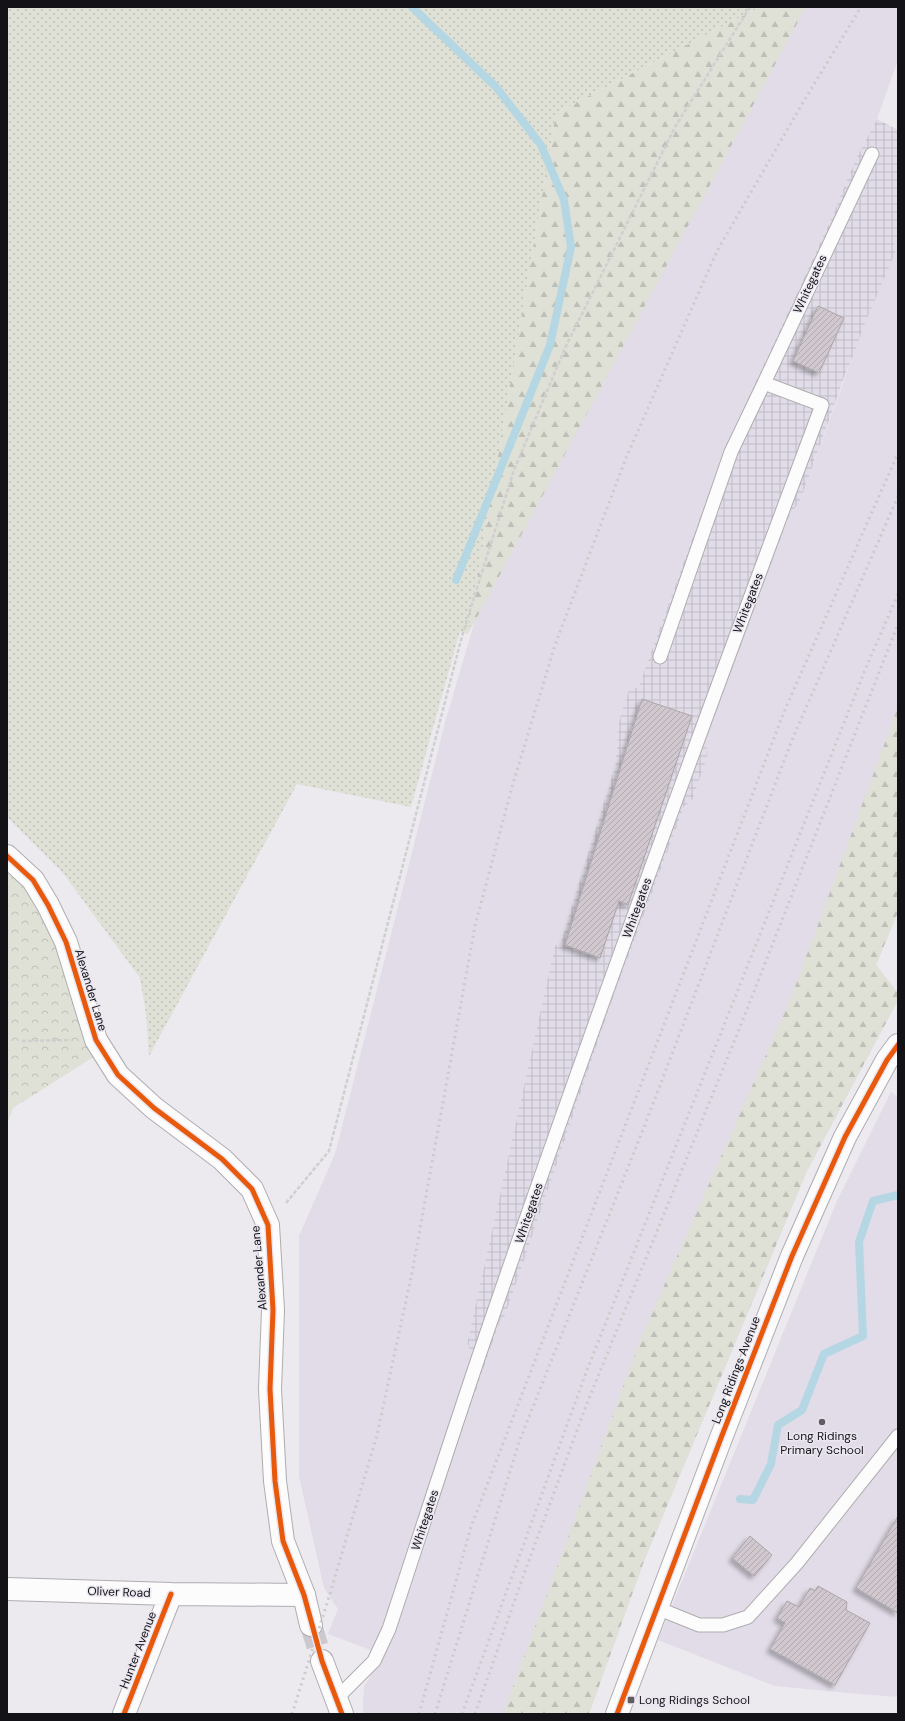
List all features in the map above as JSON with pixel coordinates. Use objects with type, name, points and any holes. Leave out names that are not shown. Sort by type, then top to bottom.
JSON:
[{"type":"street","name":"Alexander Lane","points":[[7,856],[33,880],[48,905],[66,942],[96,1040],[118,1075],[154,1108],[222,1159],[252,1189],[268,1225],[273,1310],[270,1389],[275,1481],[283,1541],[304,1595],[311,1625]]},
{"type":"street","name":"Long Ridings Avenue","points":[[617,1714],[721,1438],[792,1256],[845,1137],[887,1060],[898,1045]]},
{"type":"street","name":"Oliver Road","points":[[7,1589],[171,1594],[304,1595]]},
{"type":"street","name":"Hunter Avenue","points":[[124,1714],[171,1594]]},
{"type":"street","points":[[322,1661],[339,1707]]},
{"type":"lane","name":"Whitegates","points":[[339,1707],[374,1661],[389,1629],[485,1339],[635,913],[722,673],[822,405],[764,383],[872,154]]},
{"type":"lane","points":[[660,657],[731,452],[764,383]]},
{"type":"lane","points":[[657,1608],[699,1625],[723,1625],[748,1617],[797,1563],[898,1436]]},
{"type":"path","points":[[268,1225],[329,1151],[462,636],[514,470],[565,348],[676,127],[750,7]]},
{"type":"path","points":[[22,1041],[96,1040]]},
{"type":"shaded area","points":[[769,7],[898,7],[898,60],[877,119],[856,158],[830,221],[724,450],[638,688],[630,686],[619,721],[615,766],[560,945],[555,945],[467,1343],[472,1356],[373,1651],[328,1634],[338,1609],[324,1588],[299,1476],[299,1236],[335,1154],[446,719],[499,539]]},
{"type":"shaded area","points":[[877,119],[898,130],[898,237],[893,247],[896,251],[844,378],[801,499],[788,519],[693,799],[684,807],[505,1316],[501,1319],[384,1655],[373,1651],[472,1356],[467,1343],[555,945],[559,945],[615,766],[619,721],[630,686],[638,688],[724,450],[830,221],[856,158]]},
{"type":"shaded area","points":[[898,237],[898,912],[876,965],[898,993],[898,1000],[807,1171],[644,1561],[589,1714],[363,1714],[364,1686],[384,1655],[501,1319],[505,1316],[611,1003],[684,807],[693,799],[708,754],[705,742],[788,519],[801,499],[865,323],[896,251],[893,247]]},
{"type":"shaded area","name":"Long Ridings Primary School","points":[[891,1092],[898,1097],[898,1697],[775,1686],[658,1640],[836,1203]]},
{"type":"green space","points":[[7,7],[760,7],[556,113],[468,634],[460,631],[411,807],[297,784],[149,1056],[146,1013],[140,978],[63,873],[7,817]]},
{"type":"green space","points":[[760,7],[806,7],[468,634],[556,113]]},
{"type":"green space","points":[[898,707],[898,912],[876,965],[898,993],[898,1000],[807,1171],[644,1561],[589,1714],[503,1714],[640,1340],[791,998]]},
{"type":"green space","points":[[7,856],[33,880],[103,1051],[13,1108],[7,1125]]},
{"type":"building","points":[[818,306],[844,318],[819,373],[793,361]]},
{"type":"building","points":[[642,699],[692,716],[628,905],[619,901],[600,958],[565,945]]},
{"type":"building","points":[[898,1516],[898,1613],[856,1588]]},
{"type":"building","points":[[750,1536],[772,1555],[754,1576],[732,1558]]},
{"type":"building","points":[[818,1586],[847,1602],[846,1610],[870,1623],[835,1685],[770,1649],[785,1623],[777,1618],[787,1601],[799,1607],[810,1588],[815,1591]]},
{"type":"waterway","points":[[412,7],[496,87],[541,145],[564,200],[571,247],[550,345],[456,580]]},
{"type":"waterway","points":[[740,1499],[753,1500],[771,1464],[778,1425],[802,1410],[824,1354],[863,1336],[859,1242],[873,1201],[898,1195]]},
{"type":"tunnel","points":[[311,1625],[322,1661]]},
{"type":"railway","points":[[292,1714],[329,1597],[377,1435],[412,1273],[475,926],[512,787],[555,645],[626,458],[717,251],[805,99],[861,7]]},
{"type":"railway","points":[[419,1714],[471,1527],[784,712],[898,453]]},
{"type":"railway","points":[[435,1714],[519,1442],[646,1122],[792,740],[898,496]]},
{"type":"railway","points":[[462,1714],[587,1370],[867,665],[898,594]]},
{"type":"railway","points":[[475,1714],[524,1574],[586,1406],[744,1017],[898,624]]},
{"type":"cycle path","points":[[7,856],[33,880],[48,905],[66,942],[96,1040],[118,1075],[154,1108],[222,1159],[252,1189],[268,1225],[273,1310],[270,1389],[275,1481],[283,1541],[304,1595],[322,1661],[342,1714]]},
{"type":"cycle path","points":[[617,1714],[721,1438],[792,1256],[845,1137],[887,1060],[898,1045]]},
{"type":"cycle path","points":[[124,1714],[171,1594]]},
{"type":"place","name":"Long Ridings Primary School","points":[[822,1422]]},
{"type":"place","name":"Long Ridings School","points":[[631,1700]]}]
